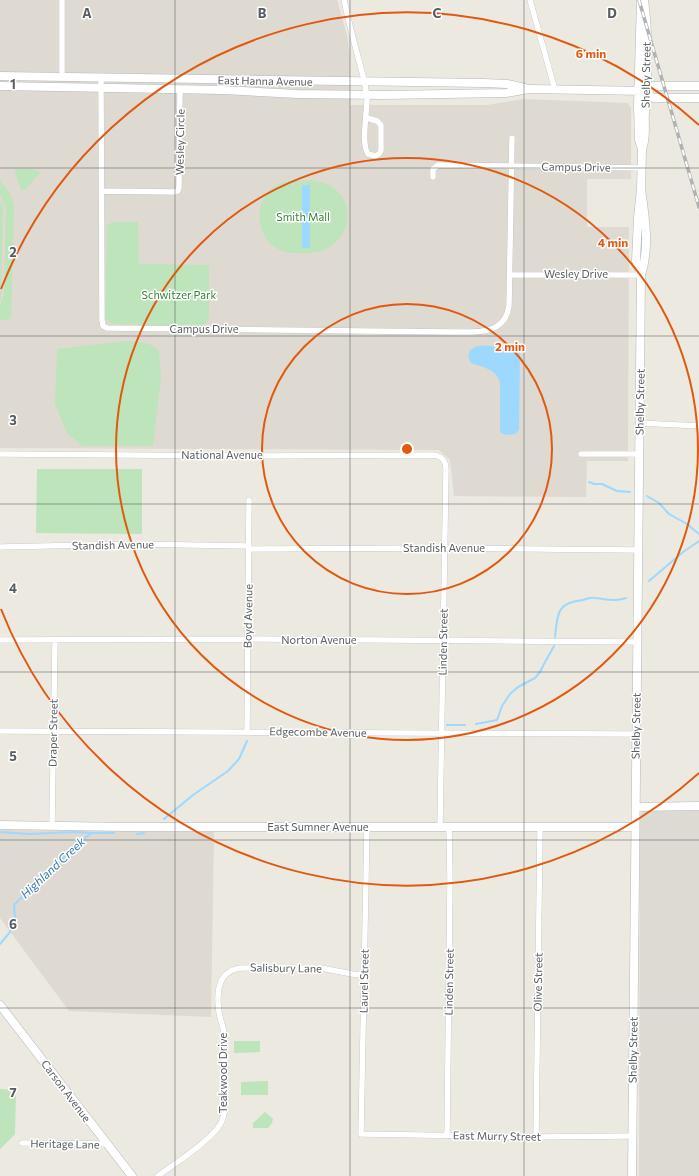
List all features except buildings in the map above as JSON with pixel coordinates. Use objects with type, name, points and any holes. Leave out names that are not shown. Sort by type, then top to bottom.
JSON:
[{"type":"main road","name":"Shelby Street","points":[[632,1176],[641,275],[645,264],[646,235],[641,189],[642,149],[645,141],[642,91],[641,0]]},
{"type":"main road","name":"Shelby Street","points":[[642,91],[647,27],[644,0]]},
{"type":"main road","name":"East Hanna Avenue","points":[[0,76],[101,78],[365,89],[506,93],[529,89]]},
{"type":"main road","name":"East Hanna Avenue","points":[[0,86],[223,90],[298,94],[365,89],[507,84],[529,89],[642,91],[653,86],[699,86]]},
{"type":"main road","name":"East Hanna Avenue","points":[[642,91],[653,98],[699,98]]},
{"type":"main road","points":[[636,806],[699,806]]},
{"type":"main road","name":"East Sumner Avenue","points":[[0,825],[635,827]]},
{"type":"main road","name":"Carson Avenue","points":[[0,1005],[132,1176]]},
{"type":"street","points":[[62,0],[62,77]]},
{"type":"street","points":[[344,0],[365,89],[367,118],[365,124],[365,148],[368,154],[375,156],[381,151],[382,127],[378,121],[367,118]]},
{"type":"street","points":[[530,0],[555,90]]},
{"type":"street","name":"Campus Drive","points":[[101,78],[102,320],[103,326],[107,328],[483,332],[496,326],[502,321],[508,312],[510,304],[510,275]]},
{"type":"street","name":"Wesley Circle","points":[[102,191],[178,191],[180,89]]},
{"type":"street","points":[[510,275],[512,138]]},
{"type":"street","name":"Campus Drive","points":[[432,177],[433,169],[438,165],[641,168]]},
{"type":"street","name":"Wesley Drive","points":[[510,275],[641,275]]},
{"type":"street","points":[[639,423],[699,426]]},
{"type":"street","name":"National Avenue","points":[[0,454],[242,456],[434,455],[441,456],[443,458]]},
{"type":"street","points":[[581,454],[639,454]]},
{"type":"street","name":"Linden Street","points":[[440,827],[446,470],[443,458]]},
{"type":"street","name":"Boyd Avenue","points":[[247,732],[249,500]]},
{"type":"street","name":"Standish Avenue","points":[[0,547],[133,544],[249,548],[638,550]]},
{"type":"street","name":"Norton Avenue","points":[[0,640],[248,639],[637,642]]},
{"type":"street","name":"Draper Street","points":[[52,825],[55,640]]},
{"type":"street","name":"Edgecombe Avenue","points":[[0,731],[636,734]]},
{"type":"street","name":"Laurel Street","points":[[361,1134],[367,827]]},
{"type":"street","name":"Linden Street","points":[[447,1136],[450,881],[449,827]]},
{"type":"street","name":"Olive Street","points":[[536,1137],[540,827]]},
{"type":"street","name":"Salisbury Lane","points":[[232,970],[242,968],[318,968],[364,975]]},
{"type":"street","name":"Teakwood Drive","points":[[158,1176],[214,1133],[222,1121],[224,1108],[224,1038],[219,1012],[219,990],[224,977],[232,970]]},
{"type":"street","name":"East Murry Street","points":[[361,1134],[536,1137],[632,1136]]},
{"type":"street","name":"Heritage Lane","points":[[22,1143],[107,1144]]},
{"type":"shaded area","points":[[0,0],[337,0],[347,35],[350,57],[350,105],[487,105],[523,99],[628,103],[631,108],[631,179],[587,179],[587,227],[629,227],[628,461],[587,461],[586,497],[454,496],[450,460],[439,450],[0,448]]},
{"type":"shaded area","points":[[644,810],[699,811],[699,1176],[639,1176],[640,816]]},
{"type":"shaded area","points":[[0,830],[214,832],[211,1017],[69,1011],[0,918]]},
{"type":"green space","points":[[14,169],[33,169],[41,172],[27,187],[27,189],[21,190]]},
{"type":"green space","name":"Smith Mall","points":[[312,180],[330,185],[342,196],[346,204],[347,213],[347,221],[344,230],[334,244],[320,251],[311,253],[292,253],[276,248],[262,231],[260,210],[263,200],[269,191],[279,184],[291,181]]},
{"type":"green space","points":[[0,181],[10,193],[14,206],[11,319],[0,320],[0,306],[4,294],[6,209],[0,193]]},
{"type":"green space","points":[[0,203],[3,203],[1,299],[0,299]]},
{"type":"green space","name":"Schwitzer Park","points":[[113,222],[138,222],[139,264],[209,265],[209,319],[203,326],[114,324],[105,320],[107,225]]},
{"type":"green space","points":[[126,341],[148,344],[159,351],[161,377],[153,446],[82,446],[67,433],[55,404],[57,349]]},
{"type":"green space","points":[[37,469],[142,469],[142,534],[36,533]]},
{"type":"green space","points":[[234,1041],[260,1041],[260,1052],[234,1053]]},
{"type":"green space","points":[[268,1081],[268,1095],[241,1095],[241,1082]]},
{"type":"green space","points":[[0,1089],[16,1090],[15,1134],[0,1149]]},
{"type":"green space","points":[[265,1112],[273,1119],[272,1123],[268,1128],[253,1128],[253,1123]]},
{"type":"water","points":[[302,185],[310,185],[310,248],[302,248]]},
{"type":"water","points":[[513,343],[520,346],[519,429],[516,434],[506,435],[500,431],[500,383],[498,378],[488,369],[471,363],[469,354],[473,348],[481,346],[492,346],[502,349]]},
{"type":"waterway","points":[[589,482],[594,484],[602,484],[617,491],[630,492]]},
{"type":"waterway","points":[[647,496],[659,503],[669,514],[687,524],[699,534]]},
{"type":"waterway","name":"Highland Creek","points":[[649,581],[683,552],[699,541]]},
{"type":"waterway","name":"Highland Creek","points":[[555,637],[558,616],[563,607],[568,604],[574,601],[592,598],[614,600],[626,598]]},
{"type":"waterway","name":"Highland Creek","points":[[476,724],[497,720],[502,706],[510,694],[518,687],[535,678],[540,672],[554,646]]},
{"type":"waterway","name":"Highland Creek","points":[[447,725],[465,725]]},
{"type":"waterway","name":"Highland Creek","points":[[164,819],[193,795],[228,771],[239,759],[247,741]]},
{"type":"waterway","points":[[1,832],[30,834],[74,832],[92,833]]},
{"type":"waterway","name":"Highland Creek","points":[[0,944],[10,932],[15,917],[14,905],[19,900],[86,837],[92,833],[114,833]]},
{"type":"waterway","name":"Highland Creek","points":[[137,834],[144,833]]},
{"type":"railway","points":[[639,0],[699,207]]}]
